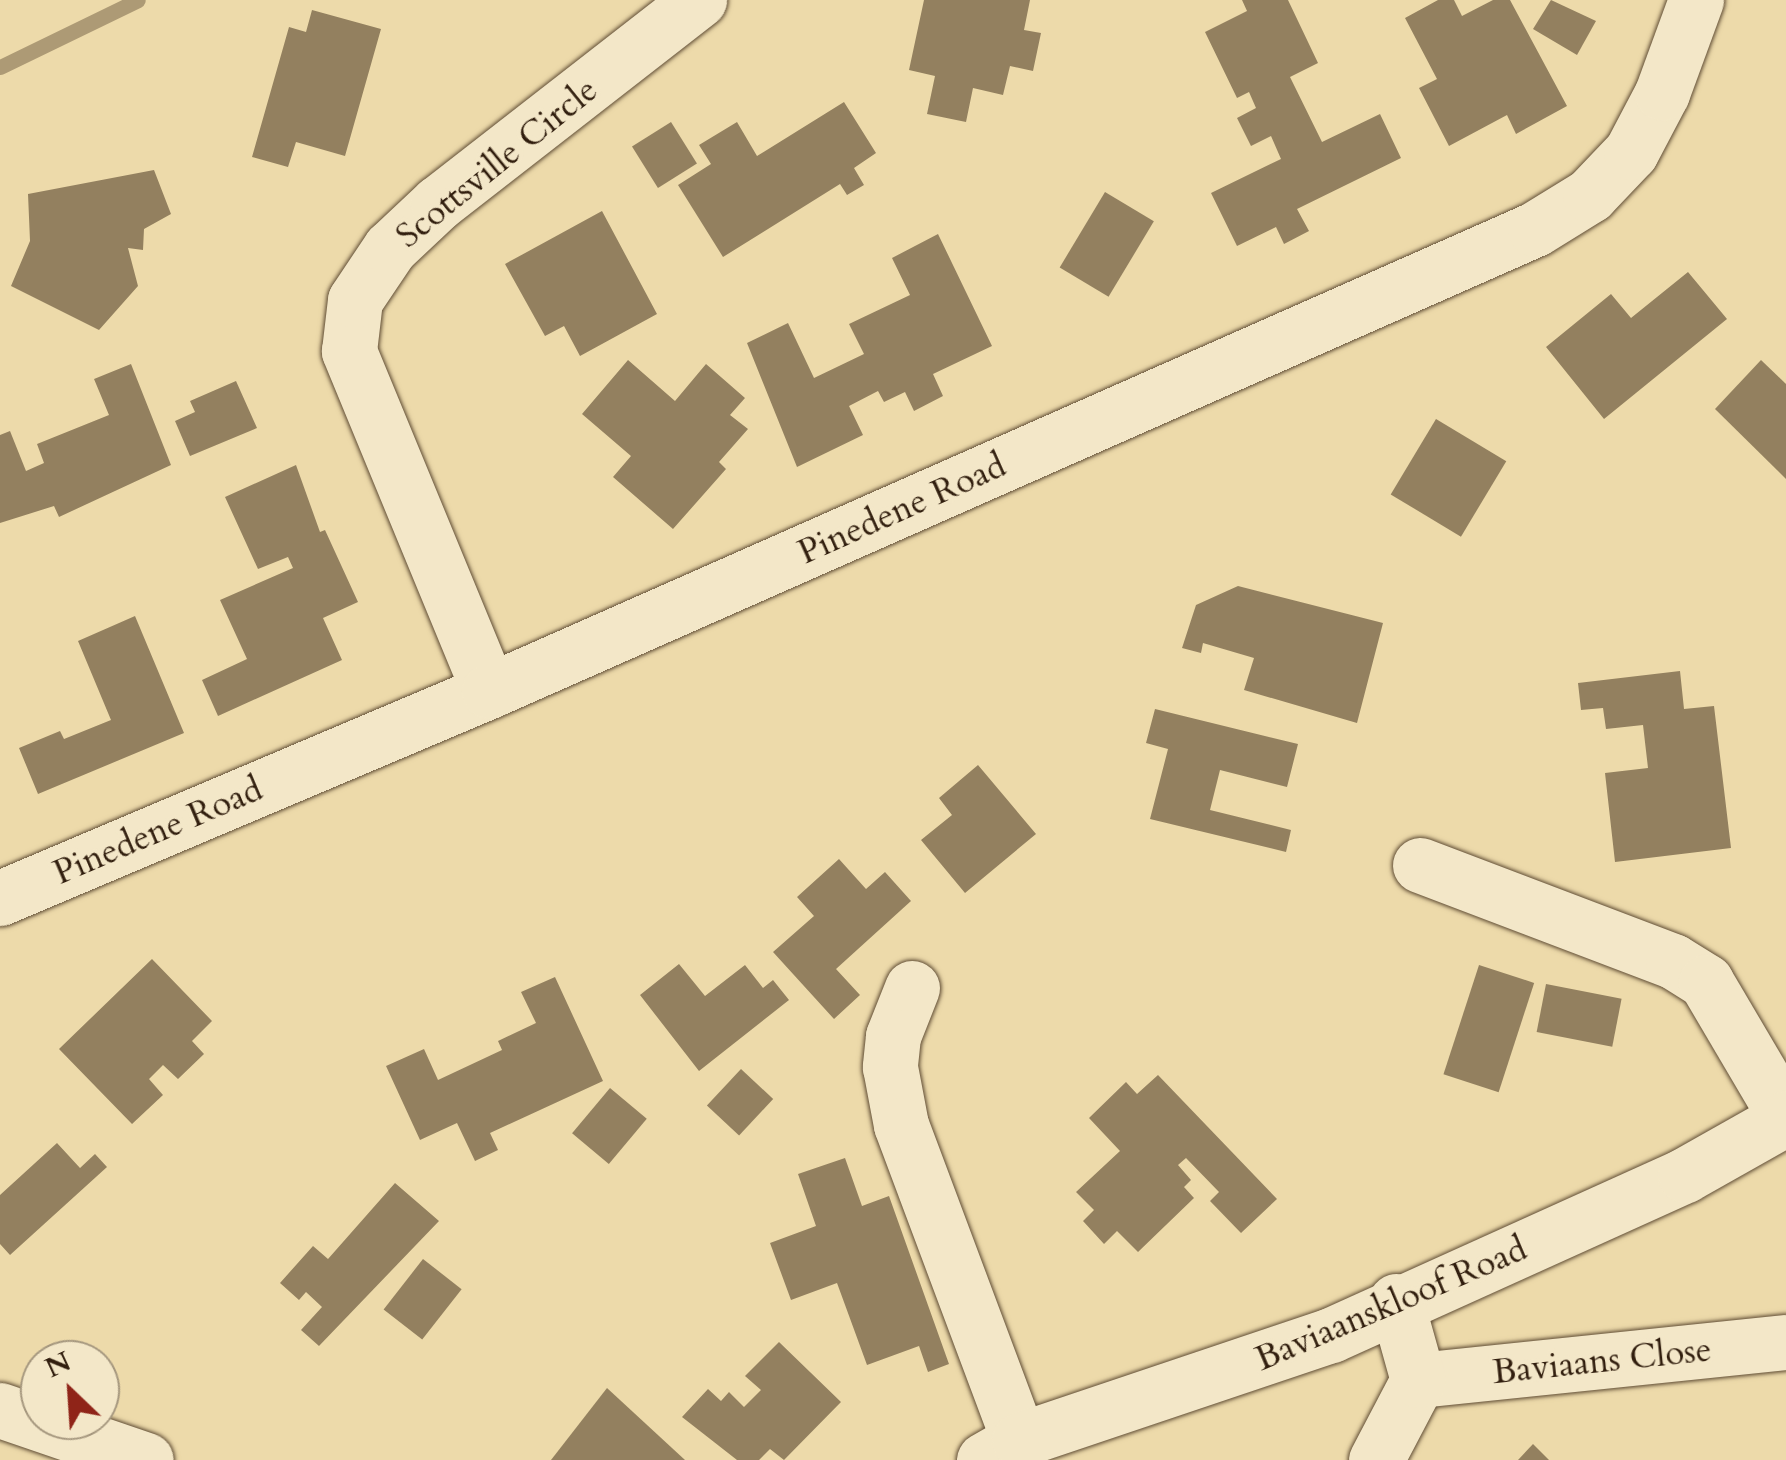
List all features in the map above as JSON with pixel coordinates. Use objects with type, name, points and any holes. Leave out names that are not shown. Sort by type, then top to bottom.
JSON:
[{"type":"street","name":"Scottsville Circle","points":[[489,691],[354,368],[349,351],[355,300],[390,248],[438,203],[698,0]]},
{"type":"street","name":"Pinedene Road","points":[[0,898],[489,691],[1536,229],[1590,195],[1631,152],[1696,0]]},
{"type":"street","points":[[1420,865],[1673,961],[1706,982],[1786,1118]]},
{"type":"street","points":[[912,988],[893,1036],[890,1067],[900,1125],[1002,1450]]},
{"type":"street","name":"Baviaanskloof Road","points":[[1002,1450],[1331,1334],[1396,1300],[1685,1176],[1786,1118]]},
{"type":"street","points":[[1376,1460],[1418,1380],[1396,1300]]},
{"type":"street","name":"Baviaans Close","points":[[1418,1380],[1786,1342]]},
{"type":"street","points":[[0,1410],[146,1460]]},
{"type":"building","points":[[924,0],[1030,0],[1024,30],[1041,33],[1033,71],[1010,66],[1003,95],[973,88],[966,122],[927,114],[935,76],[909,70]]},
{"type":"building","points":[[1242,0],[1288,0],[1318,63],[1290,77],[1322,142],[1380,114],[1401,158],[1297,209],[1309,231],[1284,244],[1276,227],[1237,246],[1211,193],[1281,159],[1271,136],[1251,146],[1237,118],[1256,108],[1249,92],[1237,98],[1205,32],[1247,11]]},
{"type":"building","points":[[1438,0],[1454,0],[1462,16],[1493,0],[1510,0],[1567,106],[1516,134],[1507,115],[1449,146],[1419,88],[1437,79],[1405,18]]},
{"type":"building","points":[[1551,0],[1596,21],[1577,55],[1533,29]]},
{"type":"building","points":[[312,10],[381,29],[345,156],[296,142],[288,167],[252,157],[289,27],[306,32]]},
{"type":"building","points":[[844,102],[876,153],[854,168],[864,185],[847,195],[840,184],[723,257],[678,185],[711,164],[699,145],[737,122],[757,156]]},
{"type":"building","points":[[671,122],[697,164],[658,188],[632,146]]},
{"type":"building","points":[[154,170],[171,214],[144,229],[143,250],[128,248],[138,286],[99,330],[11,286],[30,241],[28,194]]},
{"type":"building","points":[[1105,192],[1154,221],[1109,297],[1060,267]]},
{"type":"building","points":[[602,211],[657,314],[580,356],[564,326],[545,336],[505,264]]},
{"type":"building","points":[[938,234],[992,346],[933,374],[943,396],[914,411],[905,392],[884,402],[878,391],[849,406],[863,435],[797,467],[747,343],[788,323],[814,378],[864,354],[849,324],[910,295],[892,258]]},
{"type":"building","points":[[1688,272],[1727,319],[1604,419],[1546,347],[1611,294],[1631,318]]},
{"type":"building","points":[[628,360],[675,401],[706,364],[745,398],[730,415],[748,429],[719,462],[726,469],[673,529],[613,477],[631,456],[582,414]]},
{"type":"building","points":[[1761,360],[1786,384],[1786,479],[1715,409]]},
{"type":"building","points":[[131,364],[171,465],[59,517],[54,506],[0,523],[0,435],[10,431],[26,471],[44,463],[37,444],[109,415],[94,379]]},
{"type":"building","points":[[236,381],[257,428],[190,456],[175,421],[195,412],[190,401]]},
{"type":"building","points":[[1436,419],[1506,461],[1461,537],[1391,494]]},
{"type":"building","points":[[296,465],[320,532],[325,530],[358,602],[323,618],[342,660],[218,716],[202,680],[247,659],[220,600],[293,568],[288,557],[258,569],[225,497]]},
{"type":"building","points":[[1238,586],[1383,623],[1357,723],[1244,690],[1254,658],[1203,643],[1201,653],[1182,648],[1196,605]]},
{"type":"building","points":[[135,616],[184,733],[38,794],[19,748],[60,731],[64,739],[111,720],[78,641]]},
{"type":"building","points":[[1680,671],[1684,709],[1714,706],[1731,848],[1615,862],[1605,773],[1648,768],[1643,725],[1606,729],[1603,708],[1581,710],[1578,683]]},
{"type":"building","points":[[1155,709],[1298,744],[1287,787],[1220,770],[1210,810],[1291,830],[1286,852],[1150,819],[1168,749],[1146,743]]},
{"type":"building","points":[[978,765],[1036,834],[965,893],[921,840],[952,815],[939,798]]},
{"type":"building","points":[[839,859],[866,889],[885,872],[911,901],[836,969],[860,995],[834,1019],[773,952],[814,916],[797,897]]},
{"type":"building","points":[[152,959],[212,1021],[192,1041],[204,1054],[178,1079],[163,1065],[149,1079],[163,1095],[132,1124],[59,1049]]},
{"type":"building","points":[[679,964],[705,996],[745,965],[763,988],[773,980],[789,1000],[699,1071],[640,995]]},
{"type":"building","points":[[1479,965],[1534,983],[1499,1092],[1443,1074]]},
{"type":"building","points":[[555,977],[603,1081],[490,1133],[498,1150],[475,1161],[457,1123],[420,1140],[386,1066],[424,1049],[438,1080],[502,1050],[498,1041],[536,1023],[521,992]]},
{"type":"building","points":[[1546,984],[1622,999],[1612,1047],[1537,1032]]},
{"type":"building","points":[[741,1069],[773,1099],[739,1136],[707,1106]]},
{"type":"building","points":[[1158,1075],[1277,1199],[1241,1233],[1210,1201],[1219,1192],[1186,1158],[1178,1165],[1191,1180],[1184,1187],[1194,1198],[1138,1252],[1117,1231],[1104,1244],[1083,1221],[1094,1210],[1076,1192],[1120,1151],[1089,1118],[1126,1082],[1137,1094]]},
{"type":"building","points":[[610,1088],[647,1119],[609,1164],[572,1133]]},
{"type":"building","points":[[57,1143],[80,1168],[95,1154],[107,1167],[10,1255],[0,1244],[0,1195]]},
{"type":"building","points":[[845,1158],[862,1206],[889,1196],[949,1364],[928,1372],[919,1346],[867,1365],[837,1283],[791,1300],[770,1243],[816,1226],[798,1174]]},
{"type":"building","points":[[395,1183],[439,1221],[319,1346],[301,1330],[322,1307],[306,1292],[299,1300],[280,1283],[313,1246],[328,1259]]},
{"type":"building","points":[[423,1259],[462,1289],[422,1340],[384,1309]]},
{"type":"building","points":[[779,1342],[841,1402],[784,1460],[770,1449],[759,1460],[737,1460],[682,1417],[708,1389],[721,1401],[729,1392],[744,1407],[761,1390],[745,1376]]},
{"type":"building","points":[[607,1388],[685,1460],[551,1460]]},
{"type":"building","points":[[1533,1444],[1549,1460],[1518,1460]]},
{"type":"waterway","points":[[0,67],[138,0]]}]
